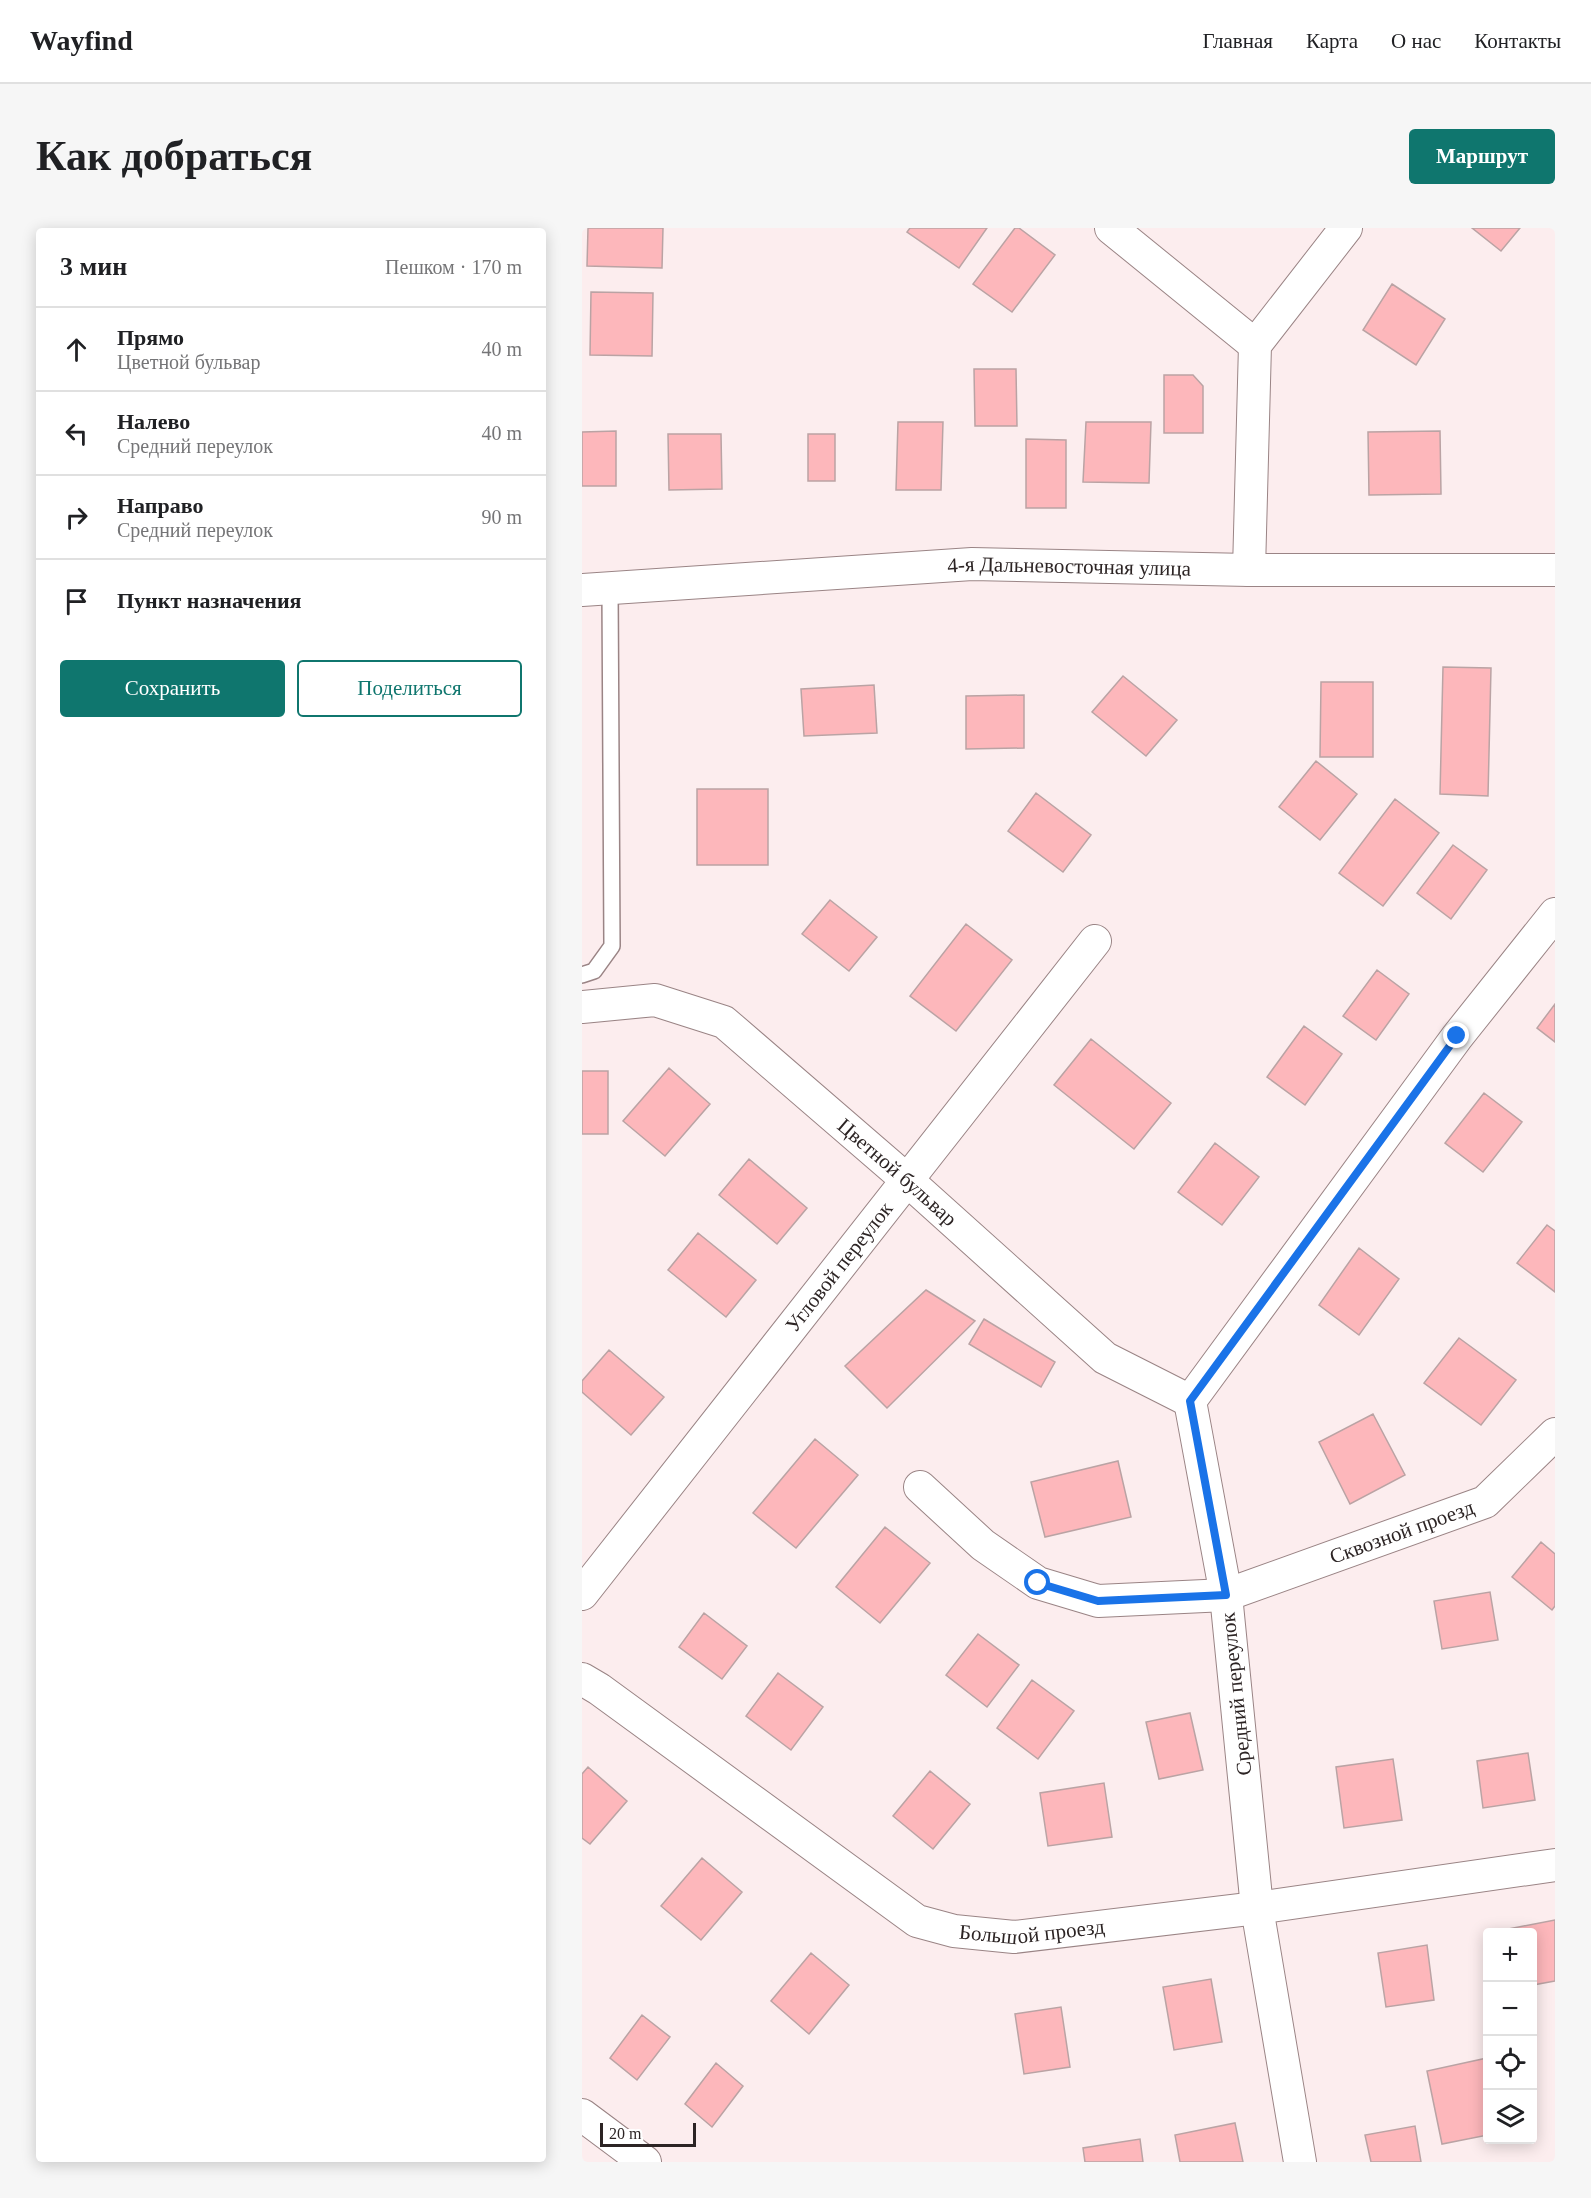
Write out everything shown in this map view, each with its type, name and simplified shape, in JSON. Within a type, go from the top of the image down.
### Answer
[{"type":"street","points":[[1111,228],[1254,345]]},
{"type":"street","points":[[1249,570],[1254,345],[1346,228]]},
{"type":"street","name":"4-я Дальневосточная улица","points":[[596,589],[972,564],[1249,570],[1555,570]]},
{"type":"street","points":[[1190,1401],[1457,1036],[1555,914]]},
{"type":"street","name":"Угловой переулок","points":[[582,1594],[1095,941]]},
{"type":"street","name":"Цветной бульвар","points":[[582,1007],[655,1000],[724,1022],[907,1180],[1105,1359],[1190,1401]]},
{"type":"street","name":"Средний переулок","points":[[1190,1401],[1226,1595],[1257,1908],[1300,2162]]},
{"type":"street","name":"Сквозной проезд","points":[[1226,1595],[1485,1502],[1555,1434]]},
{"type":"street","points":[[920,1487],[983,1545],[1038,1583],[1098,1601],[1226,1595]]},
{"type":"street","name":"Большой проезд","points":[[582,1679],[917,1921],[954,1930],[1014,1937],[1257,1908],[1555,1865]]},
{"type":"street","points":[[582,2115],[645,2162]]},
{"type":"lane","points":[[582,975],[594,971],[612,946],[596,589]]},
{"type":"building","points":[[588,228],[663,228],[662,268],[587,266]]},
{"type":"building","points":[[910,228],[987,228],[959,268],[907,232]]},
{"type":"building","points":[[1015,228],[1019,228],[1055,255],[1012,312],[973,284]]},
{"type":"building","points":[[1472,228],[1520,228],[1501,251]]},
{"type":"building","points":[[1392,284],[1445,319],[1416,365],[1363,330]]},
{"type":"building","points":[[591,292],[653,293],[652,356],[590,355]]},
{"type":"building","points":[[974,369],[1016,369],[1017,426],[975,426]]},
{"type":"building","points":[[1164,375],[1193,375],[1203,386],[1203,433],[1164,433]]},
{"type":"building","points":[[898,422],[943,422],[941,490],[896,490]]},
{"type":"building","points":[[1086,422],[1151,422],[1149,483],[1083,482]]},
{"type":"building","points":[[616,431],[616,486],[582,486],[582,432]]},
{"type":"building","points":[[1440,431],[1441,494],[1369,495],[1368,432]]},
{"type":"building","points":[[668,434],[721,434],[722,489],[669,490]]},
{"type":"building","points":[[808,434],[835,434],[835,481],[808,481]]},
{"type":"building","points":[[1026,439],[1066,440],[1066,508],[1026,508]]},
{"type":"building","points":[[1443,667],[1491,668],[1488,796],[1440,794]]},
{"type":"building","points":[[1123,676],[1177,720],[1146,756],[1092,712]]},
{"type":"building","points":[[1321,682],[1373,682],[1373,757],[1320,757]]},
{"type":"building","points":[[874,685],[877,733],[804,736],[801,689]]},
{"type":"building","points":[[1024,695],[1024,748],[966,749],[966,696]]},
{"type":"building","points":[[1316,761],[1357,794],[1320,840],[1279,807]]},
{"type":"building","points":[[697,789],[768,789],[768,865],[697,865]]},
{"type":"building","points":[[1036,793],[1091,835],[1063,872],[1008,831]]},
{"type":"building","points":[[1395,799],[1439,833],[1383,906],[1339,873]]},
{"type":"building","points":[[1453,845],[1487,870],[1451,919],[1417,893]]},
{"type":"building","points":[[830,900],[877,937],[849,971],[802,934]]},
{"type":"building","points":[[966,924],[1012,960],[956,1031],[910,996]]},
{"type":"building","points":[[1377,970],[1409,994],[1376,1040],[1343,1016]]},
{"type":"building","points":[[1555,1004],[1555,1042],[1537,1028]]},
{"type":"building","points":[[1304,1026],[1342,1054],[1305,1105],[1267,1077]]},
{"type":"building","points":[[1091,1039],[1171,1103],[1134,1149],[1054,1085]]},
{"type":"building","points":[[669,1068],[710,1104],[665,1156],[623,1121]]},
{"type":"building","points":[[582,1071],[608,1071],[608,1134],[582,1134]]},
{"type":"building","points":[[1484,1093],[1522,1122],[1483,1172],[1445,1143]]},
{"type":"building","points":[[1215,1143],[1259,1177],[1222,1225],[1178,1192]]},
{"type":"building","points":[[749,1159],[807,1208],[777,1244],[719,1195]]},
{"type":"building","points":[[1547,1225],[1555,1231],[1555,1292],[1517,1263]]},
{"type":"building","points":[[698,1233],[756,1280],[726,1317],[668,1270]]},
{"type":"building","points":[[1359,1248],[1399,1279],[1359,1335],[1319,1305]]},
{"type":"building","points":[[926,1290],[975,1321],[887,1408],[845,1366]]},
{"type":"building","points":[[984,1319],[1055,1362],[1041,1387],[969,1344]]},
{"type":"building","points":[[1459,1338],[1516,1380],[1481,1425],[1424,1383]]},
{"type":"building","points":[[609,1350],[664,1397],[631,1435],[582,1392],[582,1381]]},
{"type":"building","points":[[1373,1414],[1405,1475],[1350,1504],[1319,1442]]},
{"type":"building","points":[[815,1439],[858,1475],[796,1548],[753,1513]]},
{"type":"building","points":[[1118,1461],[1131,1517],[1045,1537],[1031,1482]]},
{"type":"building","points":[[885,1527],[930,1563],[880,1623],[836,1587]]},
{"type":"building","points":[[1541,1542],[1555,1554],[1555,1606],[1552,1610],[1512,1577]]},
{"type":"building","points":[[1490,1592],[1498,1640],[1442,1649],[1434,1601]]},
{"type":"building","points":[[704,1613],[747,1646],[722,1679],[679,1647]]},
{"type":"building","points":[[978,1634],[1019,1665],[987,1707],[946,1675]]},
{"type":"building","points":[[778,1673],[823,1707],[791,1750],[746,1716]]},
{"type":"building","points":[[1032,1680],[1074,1711],[1038,1759],[997,1728]]},
{"type":"building","points":[[1190,1713],[1203,1770],[1159,1779],[1146,1722]]},
{"type":"building","points":[[1528,1753],[1535,1800],[1483,1808],[1477,1761]]},
{"type":"building","points":[[1393,1759],[1402,1820],[1344,1828],[1336,1767]]},
{"type":"building","points":[[588,1767],[627,1801],[590,1844],[582,1838],[582,1774]]},
{"type":"building","points":[[930,1771],[970,1804],[933,1849],[893,1816]]},
{"type":"building","points":[[1104,1783],[1112,1837],[1048,1846],[1040,1793]]},
{"type":"building","points":[[702,1858],[742,1892],[701,1940],[661,1906]]},
{"type":"building","points":[[1555,1920],[1555,1981],[1537,1984],[1537,1928],[1513,1928]]},
{"type":"building","points":[[1427,1945],[1434,2000],[1386,2007],[1378,1953]]},
{"type":"building","points":[[811,1953],[849,1985],[809,2034],[771,2001]]},
{"type":"building","points":[[1211,1979],[1222,2042],[1174,2050],[1163,1987]]},
{"type":"building","points":[[1061,2007],[1070,2067],[1024,2074],[1015,2014]]},
{"type":"building","points":[[642,2015],[670,2037],[637,2080],[610,2058]]},
{"type":"building","points":[[1483,2059],[1483,2136],[1442,2144],[1427,2071]]},
{"type":"building","points":[[716,2063],[743,2086],[712,2127],[685,2104]]},
{"type":"building","points":[[1235,2123],[1243,2162],[1180,2162],[1175,2135]]},
{"type":"building","points":[[1415,2126],[1421,2162],[1371,2162],[1365,2135]]},
{"type":"building","points":[[1140,2139],[1143,2162],[1085,2162],[1083,2148]]},
{"type":"route","points":[[1038,1583],[1098,1601],[1226,1595],[1190,1401],[1457,1036]]}]
